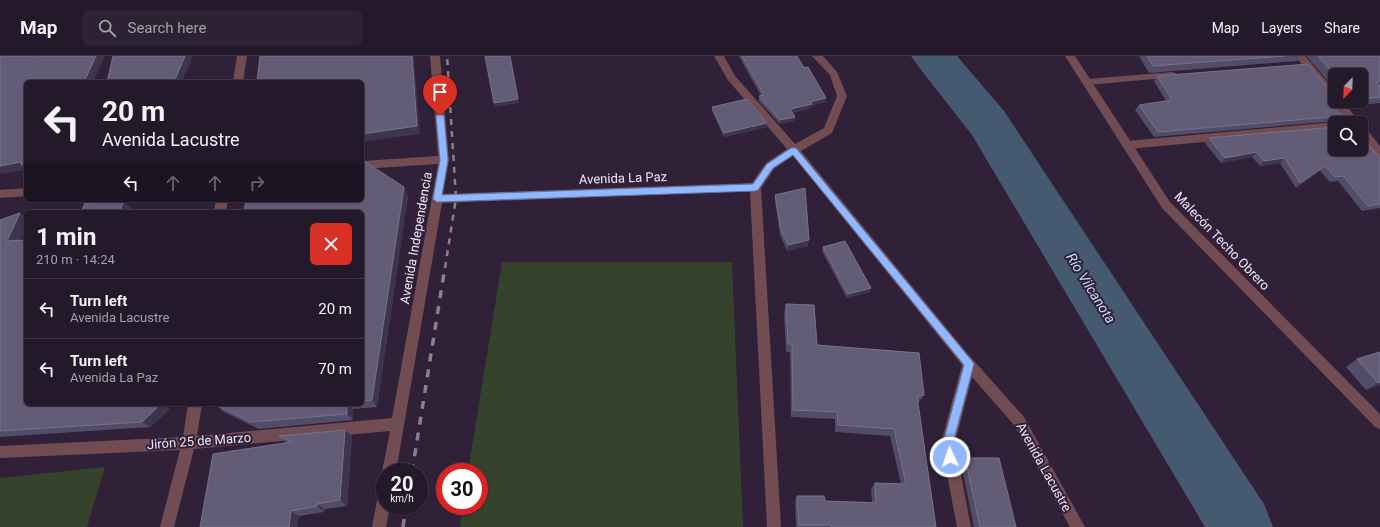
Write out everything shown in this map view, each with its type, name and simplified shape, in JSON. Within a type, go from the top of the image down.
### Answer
[{"type":"street","points":[[238,80],[242,56]]},
{"type":"street","name":"Avenida Independencia","points":[[391,463],[444,160],[435,56]]},
{"type":"street","name":"Avenida Lacustre","points":[[719,56],[731,78],[794,150],[969,364],[1019,420],[1078,527]]},
{"type":"street","points":[[774,527],[755,187],[770,166],[828,130],[842,96],[834,74],[817,56]]},
{"type":"street","name":"Malecón Techo Obrero","points":[[1070,56],[1166,205],[1380,423]]},
{"type":"street","points":[[1300,56],[1328,90]]},
{"type":"street","points":[[1292,66],[1307,65]]},
{"type":"street","points":[[1086,82],[1181,74]]},
{"type":"street","points":[[1343,108],[1349,116]]},
{"type":"street","points":[[1127,146],[1328,127]]},
{"type":"street","points":[[1368,138],[1380,153]]},
{"type":"street","points":[[364,165],[444,160]]},
{"type":"street","name":"Avenida La Paz","points":[[437,199],[755,187]]},
{"type":"street","points":[[0,195],[24,192]]},
{"type":"street","points":[[964,527],[948,443],[969,364]]},
{"type":"street","points":[[167,527],[189,443],[194,406]]},
{"type":"street","name":"Jirón 25 de Marzo","points":[[0,452],[189,443],[398,424]]},
{"type":"street","points":[[379,527],[381,515]]},
{"type":"green space","points":[[502,262],[732,262],[743,527],[460,527],[462,515],[488,515],[488,463],[469,463]]},
{"type":"green space","points":[[105,467],[87,527],[0,527],[0,478]]},
{"type":"building","points":[[0,56],[96,56],[85,80],[24,80],[24,164],[21,165],[22,162],[0,166]]},
{"type":"building","points":[[113,56],[185,56],[175,80],[107,80]]},
{"type":"building","points":[[260,56],[412,56],[417,126],[364,134],[364,80],[257,80]]},
{"type":"building","points":[[485,56],[510,56],[518,99],[494,103]]},
{"type":"building","points":[[742,56],[797,56],[804,68],[808,67],[826,98],[810,102],[812,104],[790,109],[795,117],[780,120],[759,96],[764,95]]},
{"type":"building","points":[[1147,56],[1285,56],[1153,66]]},
{"type":"building","points":[[1318,56],[1380,56],[1380,81],[1376,82],[1380,86],[1380,97],[1368,98],[1368,68],[1329,68]]},
{"type":"building","points":[[1308,64],[1328,88],[1328,108],[1336,108],[1343,116],[1328,116],[1158,132],[1139,105],[1172,100],[1157,76]]},
{"type":"building","points":[[747,99],[767,123],[724,133],[712,107]]},
{"type":"building","points":[[1328,128],[1328,156],[1368,156],[1368,144],[1380,158],[1380,204],[1368,206],[1343,176],[1335,177],[1325,166],[1300,183],[1285,158],[1264,161],[1257,152],[1225,158],[1209,138]]},
{"type":"building","points":[[364,161],[404,187],[372,400],[364,401],[364,210],[244,210],[246,202],[364,202]]},
{"type":"building","points":[[805,188],[809,240],[788,245],[781,229],[775,195]]},
{"type":"building","points":[[124,202],[120,210],[82,210],[85,203]]},
{"type":"building","points":[[20,213],[7,241],[24,240],[24,406],[159,406],[142,422],[0,431],[0,220]]},
{"type":"building","points":[[845,241],[871,288],[848,294],[823,247]]},
{"type":"building","points":[[786,304],[814,305],[817,345],[919,353],[924,395],[917,396],[936,527],[832,527],[831,525],[799,525],[797,496],[824,496],[825,501],[876,503],[875,483],[906,484],[894,429],[838,425],[837,412],[793,410],[792,344],[788,344]]},
{"type":"building","points":[[1380,352],[1380,382],[1378,383],[1357,359]]},
{"type":"building","points":[[218,406],[347,406],[347,414],[251,422]]},
{"type":"building","points":[[345,430],[340,500],[291,511],[289,527],[200,527],[213,454],[291,442],[279,436]]},
{"type":"building","points":[[965,458],[999,458],[1016,527],[980,527]]},
{"type":"waterway","name":"Río Vilcanota","points":[[933,56],[988,123],[1241,527]]},
{"type":"railway","points":[[445,268],[456,198],[447,56]]},
{"type":"railway","points":[[413,463],[445,267]]},
{"type":"railway","points":[[403,527],[405,515]]},
{"type":"route","points":[[440,116],[444,160],[437,199],[755,187],[770,166],[794,150],[969,364],[948,443],[950,457]]}]
